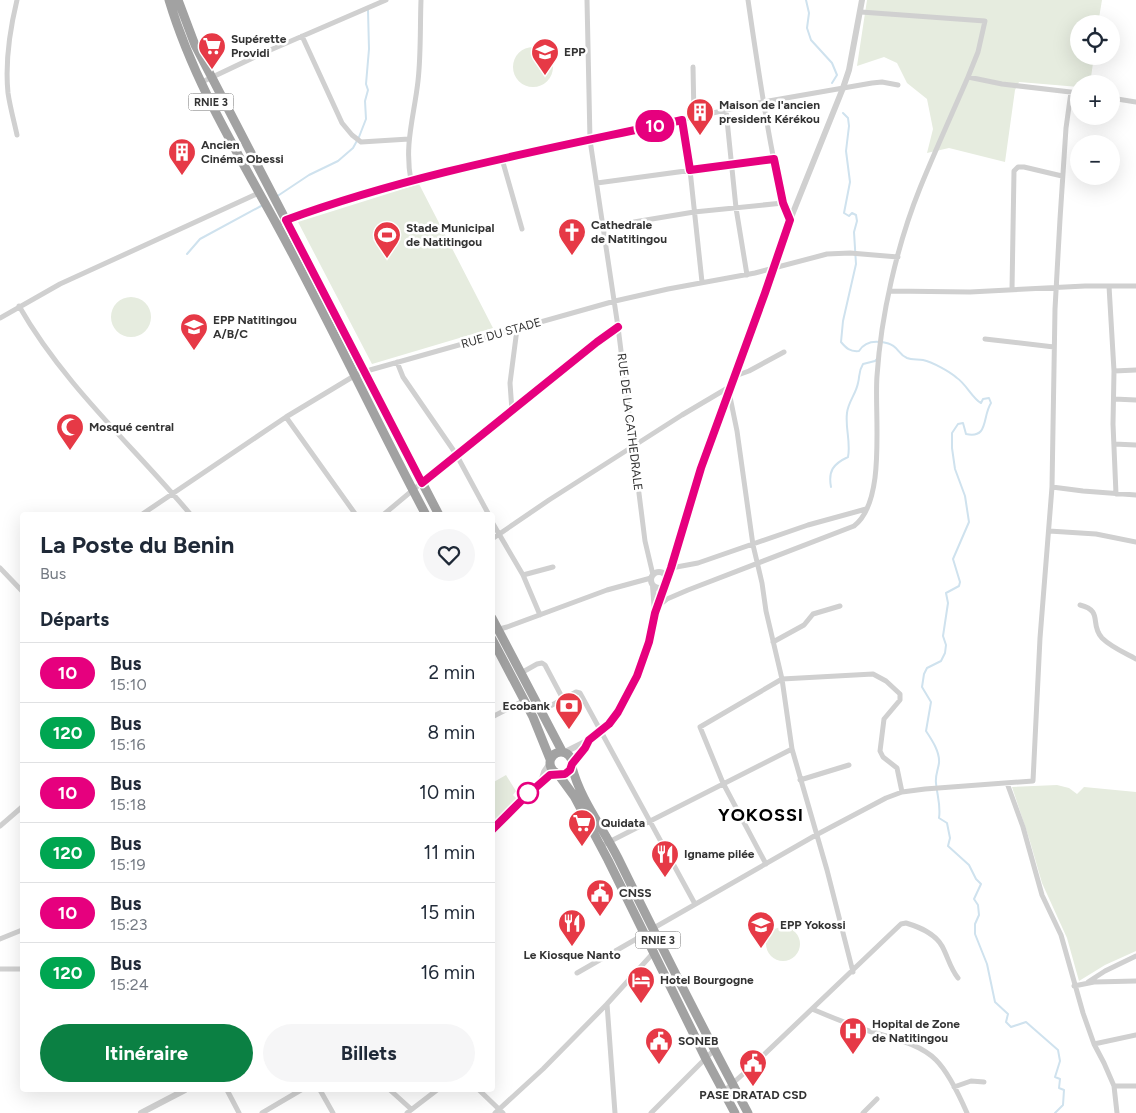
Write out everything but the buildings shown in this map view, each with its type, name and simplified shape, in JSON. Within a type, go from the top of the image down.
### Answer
[{"type":"highway","name":"RNIE 3","points":[[168,0],[184,46],[234,148],[277,225],[424,512]]},
{"type":"highway","name":"RNIE 3","points":[[178,0],[195,46],[437,512]]},
{"type":"highway","points":[[234,148],[245,143]]},
{"type":"highway","name":"RNIE 3","points":[[495,630],[521,673],[563,752],[571,758],[576,782],[648,932],[653,953],[705,1058],[735,1113]]},
{"type":"highway","name":"RNIE 3","points":[[495,645],[525,700],[552,770],[558,774],[574,796],[605,844]]},
{"type":"highway","points":[[550,761],[556,752],[563,752]]},
{"type":"highway","points":[[558,774],[568,772],[572,765]]},
{"type":"highway","name":"RNIE 3","points":[[648,932],[661,946],[748,1113]]},
{"type":"street","points":[[17,0],[10,33],[7,80],[17,135]]},
{"type":"street","points":[[202,82],[386,0]]},
{"type":"street","points":[[411,181],[408,161],[408,139],[418,82],[421,0]]},
{"type":"street","name":"RUE DE LA CATHEDRALE","points":[[587,0],[590,140],[615,302],[645,541],[652,576]]},
{"type":"street","points":[[748,0],[763,102],[783,203],[790,220]]},
{"type":"street","points":[[563,752],[589,740],[600,731],[614,718],[630,691],[649,642],[656,610],[671,568],[701,468],[790,220],[843,88],[849,70],[862,0]]},
{"type":"street","points":[[656,610],[673,596],[854,526],[862,518],[866,509],[876,468],[878,360],[898,256],[920,189],[978,52],[985,21],[861,12]]},
{"type":"street","points":[[302,36],[342,123],[352,135],[362,142],[408,139]]},
{"type":"street","points":[[693,66],[694,117]]},
{"type":"street","points":[[968,77],[1002,84],[1070,92]]},
{"type":"street","points":[[277,225],[305,213],[411,181],[502,159],[763,102],[882,82],[898,85]]},
{"type":"street","points":[[577,973],[816,835],[879,801],[902,792],[1033,781],[1040,638],[1052,487],[1054,347],[1062,176],[1070,99]]},
{"type":"street","points":[[1120,99],[1136,102]]},
{"type":"street","points":[[726,110],[736,208],[747,275]]},
{"type":"street","points":[[682,120],[690,170],[702,282]]},
{"type":"street","points":[[502,159],[522,228]]},
{"type":"street","points":[[597,183],[774,159]]},
{"type":"street","points":[[1012,290],[1014,171],[1018,167],[1024,167],[1062,176]]},
{"type":"street","points":[[0,318],[60,284],[263,200]]},
{"type":"street","points":[[604,227],[694,212],[783,203]]},
{"type":"street","name":"RUE DU STADE","points":[[146,512],[286,417],[354,376],[364,372],[615,302],[702,282],[747,275],[827,254],[857,253],[898,256]]},
{"type":"street","points":[[1109,286],[1114,371],[1116,494]]},
{"type":"street","points":[[890,292],[1136,286]]},
{"type":"street","points":[[19,306],[52,355],[188,512]]},
{"type":"street","points":[[387,512],[456,454],[618,327]]},
{"type":"street","points":[[512,411],[510,383],[517,329]]},
{"type":"street","points":[[985,339],[1054,347]]},
{"type":"street","points":[[735,376],[749,371],[784,352]]},
{"type":"street","points":[[397,362],[403,377],[456,454],[487,512]]},
{"type":"street","points":[[1114,371],[1136,370]]},
{"type":"street","points":[[495,537],[548,500],[730,389]]},
{"type":"street","points":[[730,389],[738,430],[753,544],[782,679],[792,748],[830,878],[853,972]]},
{"type":"street","points":[[1114,399],[1136,400]]},
{"type":"street","points":[[286,417],[354,512]]},
{"type":"street","points":[[1114,444],[1136,445]]},
{"type":"street","points":[[1052,487],[1136,495]]},
{"type":"street","points":[[671,568],[698,563],[808,525],[866,509]]},
{"type":"street","points":[[495,528],[523,575],[540,615]]},
{"type":"street","points":[[1049,531],[1096,534],[1136,542]]},
{"type":"street","points":[[523,575],[553,566]]},
{"type":"street","points":[[0,568],[20,589]]},
{"type":"street","points":[[495,630],[659,572],[663,572],[667,578]]},
{"type":"street","points":[[652,576],[656,610]]},
{"type":"street","points":[[653,586],[658,588],[665,586]]},
{"type":"street","points":[[1080,605],[1093,610],[1097,631],[1106,641],[1136,659]]},
{"type":"street","points":[[773,642],[804,626],[813,614],[840,606]]},
{"type":"street","points":[[521,673],[542,663],[545,665],[563,699]]},
{"type":"street","points":[[766,864],[723,783],[700,727],[782,679],[873,674],[894,687],[901,696],[900,700],[884,719],[880,751],[883,757],[897,768],[902,792]]},
{"type":"street","points":[[541,711],[578,692],[695,904]]},
{"type":"street","points":[[495,715],[525,700]]},
{"type":"street","points":[[572,765],[589,740]]},
{"type":"street","points":[[605,844],[792,748]]},
{"type":"street","points":[[542,782],[544,772],[550,761]]},
{"type":"street","points":[[800,780],[848,765]]},
{"type":"street","points":[[495,827],[550,775],[558,774]]},
{"type":"street","points":[[1007,783],[1023,827],[1042,894],[1061,935],[1074,986],[1094,1044],[1114,1086],[1117,1113]]},
{"type":"street","points":[[0,826],[20,809]]},
{"type":"street","points":[[724,1090],[853,972],[894,930],[906,922],[927,931],[941,944],[950,967],[958,978]]},
{"type":"street","points":[[0,939],[20,931]]},
{"type":"street","points":[[481,1092],[499,1112],[607,1004],[661,946]]},
{"type":"street","points":[[1074,986],[1087,982],[1136,956]]},
{"type":"street","points":[[0,969],[20,969]]},
{"type":"street","points":[[1087,982],[1136,981]]},
{"type":"street","points":[[607,1004],[615,1113]]},
{"type":"street","points":[[812,1009],[919,1049],[937,1061],[968,1113]]},
{"type":"street","points":[[1094,1044],[1136,1035]]},
{"type":"street","points":[[651,1113],[714,1050]]},
{"type":"street","points":[[954,1087],[971,1081],[984,1082]]},
{"type":"street","points":[[1114,1086],[1136,1086]]},
{"type":"street","points":[[141,1113],[181,1092]]},
{"type":"street","points":[[229,1092],[239,1113]]},
{"type":"street","points":[[262,1113],[298,1092]]},
{"type":"street","points":[[321,1092],[333,1113]]},
{"type":"street","points":[[392,1092],[409,1111],[434,1092]]},
{"type":"street","points":[[863,1113],[877,1099]]},
{"type":"shaded area","points":[[867,0],[1102,0],[1100,15],[1070,15],[1070,65],[1093,65],[1091,75],[1070,75],[1070,86],[1019,82],[1015,90],[1005,162],[949,148],[927,153],[933,129],[927,99],[907,83],[897,63],[884,57],[857,66]]},
{"type":"shaded area","points":[[533,47],[547,53],[553,67],[547,81],[533,87],[519,81],[513,67],[519,53]]},
{"type":"shaded area","name":"Stade Municipal de Natitingou","points":[[419,184],[493,328],[372,364],[298,222]]},
{"type":"shaded area","points":[[131,297],[145,303],[151,317],[145,331],[131,337],[117,331],[111,317],[117,303]]},
{"type":"shaded area","points":[[506,775],[516,791],[513,795],[519,801],[495,826],[495,781]]},
{"type":"shaded area","points":[[1057,785],[1069,788],[1077,794],[1084,787],[1136,792],[1136,951],[1105,965],[1079,981],[1067,938],[1042,883],[1012,787]]},
{"type":"shaded area","points":[[783,927],[795,932],[800,944],[795,956],[783,961],[771,956],[766,944],[771,932]]},
{"type":"waterway","points":[[806,0],[809,13],[807,28],[811,40],[832,63],[837,75],[832,83]]},
{"type":"waterway","points":[[276,197],[309,175],[338,161],[353,148],[359,137],[366,119],[365,101],[368,90],[366,84],[369,49],[368,10]]},
{"type":"waterway","points":[[843,113],[848,118],[849,126],[846,151],[850,182],[844,213],[849,216],[852,213],[856,215],[857,221],[854,232],[856,264],[843,321],[841,342],[853,351],[859,351],[868,343],[880,342]]},
{"type":"waterway","points":[[187,254],[200,239],[261,206]]},
{"type":"waterway","points":[[882,342],[892,345],[907,358],[927,361],[954,375],[978,401],[981,403],[983,399],[989,398],[991,403],[982,430],[973,435],[966,434],[963,423],[958,424],[952,433],[955,469],[965,496],[969,522],[953,559],[960,582],[959,586],[946,593],[948,603],[943,636],[946,645],[945,653],[941,661],[927,668],[922,687],[931,702],[926,731],[935,746],[939,759],[936,775],[939,818],[947,823],[950,838],[948,846],[969,865],[976,879],[981,884],[974,899],[978,905],[979,915],[975,924],[975,934],[987,964],[995,1002],[1008,1014],[1006,1022],[1011,1027],[1026,1022],[1058,1050],[1060,1061],[1055,1077],[1060,1079],[1059,1088],[1064,1090],[1063,1105],[1055,1113]]},
{"type":"waterway","points":[[831,487],[831,472],[835,465],[848,457],[847,413],[857,387],[860,369],[863,364],[875,361],[878,358]]},
{"type":"bus line","name":"10","points":[[495,827],[550,775],[557,773],[565,774],[570,770],[572,764],[589,740],[609,724],[618,712],[625,702],[637,676],[701,468],[790,220],[783,203],[774,159],[690,170],[682,120],[524,153],[434,175],[322,207],[286,220],[422,483],[456,454],[618,327]]},
{"type":"place","name":"Supérette Providi","points":[[212,70]]},
{"type":"place","name":"EPP","points":[[545,76]]},
{"type":"place","name":"Maison de l'ancien president Kérékou","points":[[700,136]]},
{"type":"place","name":"Ancien Cinéma Obessi","points":[[182,176]]},
{"type":"place","name":"Cathedrale de Natitingou","points":[[572,256]]},
{"type":"place","name":"Stade Municipal de Natitingou","points":[[387,259]]},
{"type":"place","name":"EPP Natitingou A/B/C","points":[[194,351]]},
{"type":"place","name":"Mosqué central","points":[[70,451]]},
{"type":"place","name":"Ecobank","points":[[569,730]]},
{"type":"place","name":"Quidata","points":[[582,847]]},
{"type":"place","name":"Igname pilée","points":[[665,878]]},
{"type":"place","name":"CNSS","points":[[600,917]]},
{"type":"place","name":"Le Kiosque Nanto","points":[[572,947]]},
{"type":"place","name":"EPP Yokossi","points":[[761,949]]},
{"type":"place","name":"Hotel Bourgogne","points":[[641,1004]]},
{"type":"place","name":"Hopital de Zone de Natitingou","points":[[853,1055]]},
{"type":"place","name":"SONEB","points":[[659,1065]]},
{"type":"place","name":"PASE DRATAD CSD","points":[[753,1087]]},
{"type":"district","name":"YOKOSSI","points":[[761,815]]}]
